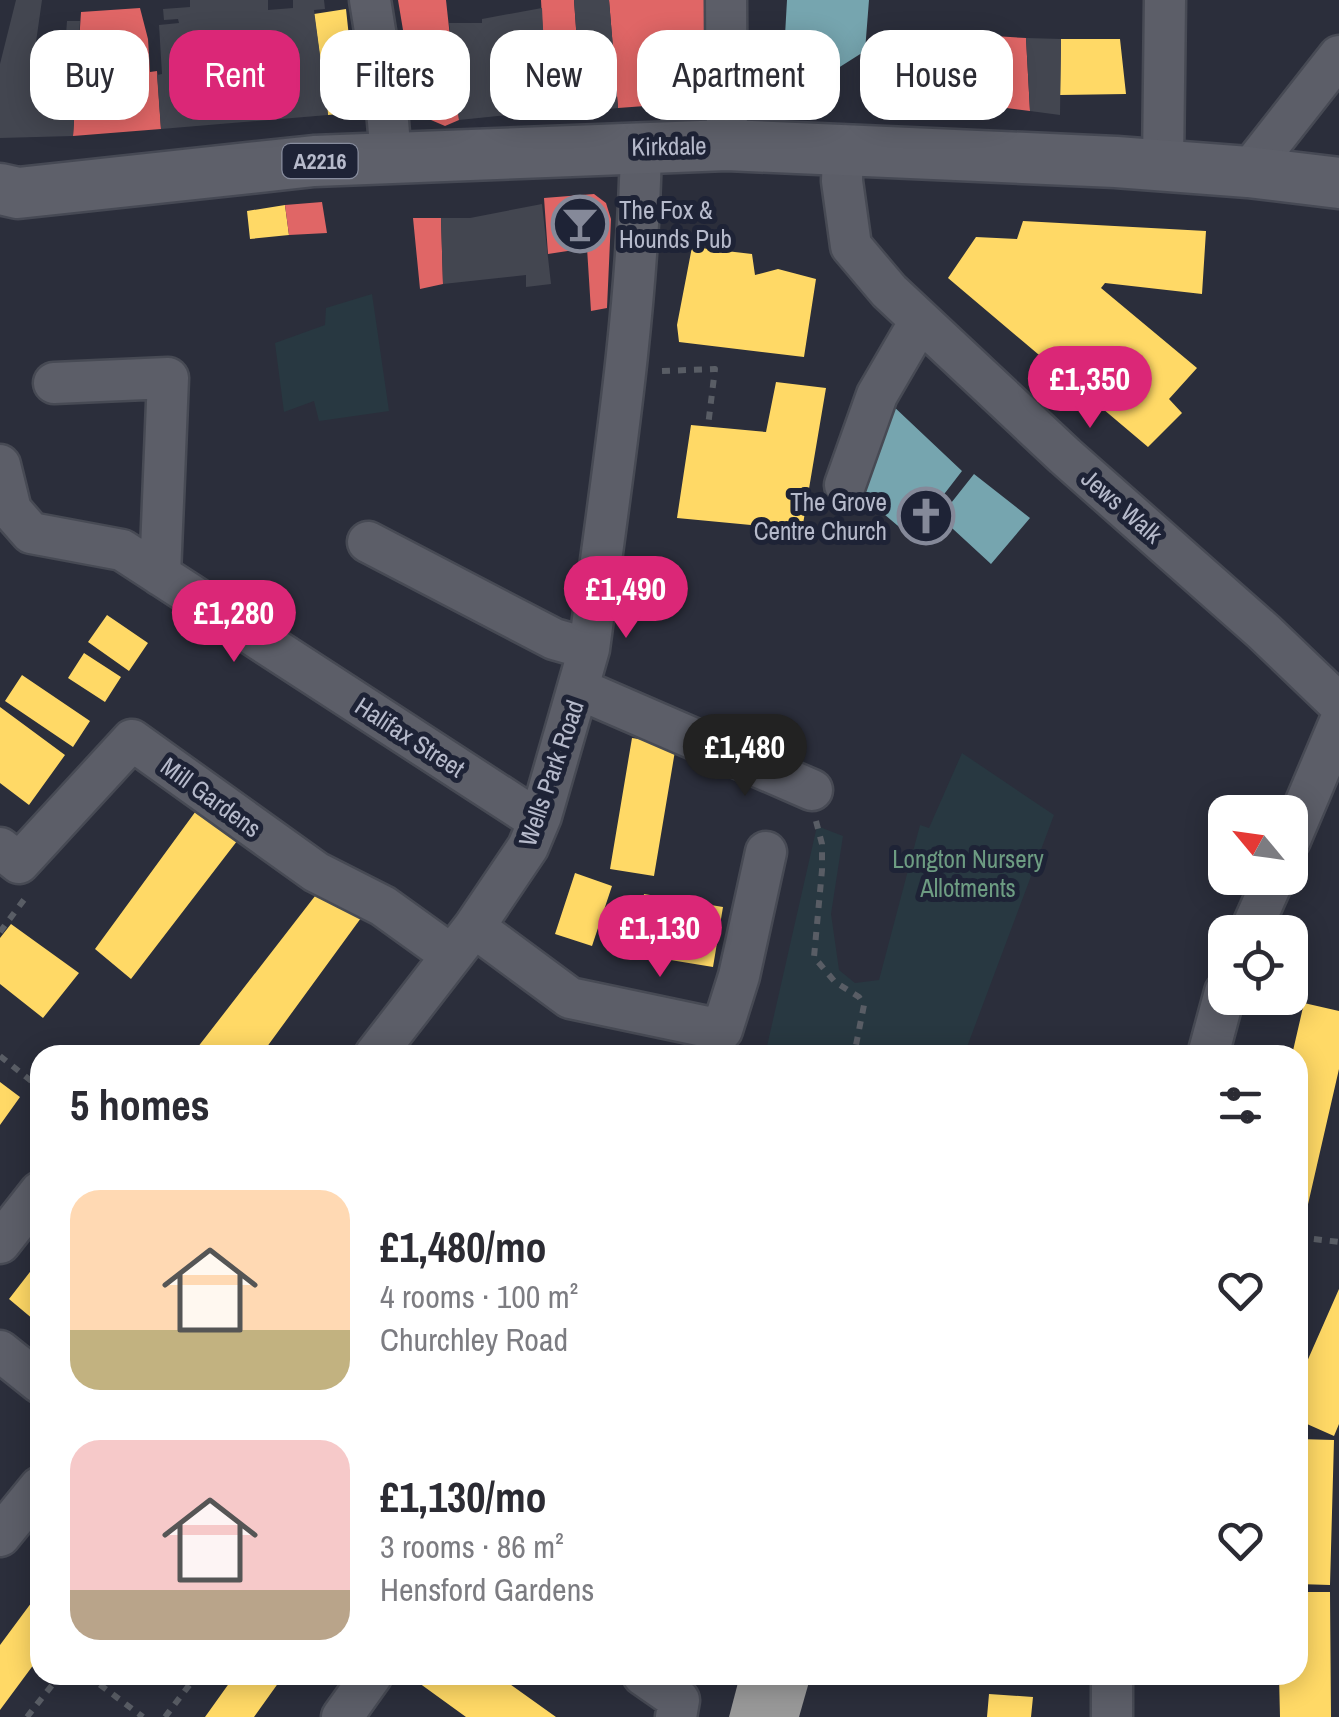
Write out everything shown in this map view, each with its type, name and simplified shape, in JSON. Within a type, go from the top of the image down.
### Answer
[{"type":"main road","name":"Kirkdale","points":[[0,189],[18,193],[391,156],[728,145],[1163,165],[1339,183]]},
{"type":"street","points":[[370,0],[391,156]]},
{"type":"street","points":[[726,0],[728,145]]},
{"type":"street","points":[[1163,165],[1165,0]]},
{"type":"street","points":[[1248,172],[1339,56]]},
{"type":"street","name":"Wells Park Road","points":[[382,1045],[515,871],[542,816],[579,689],[589,649],[626,372],[641,146]]},
{"type":"street","name":"Jews Walk","points":[[843,149],[842,181],[851,246],[889,291],[1339,704]]},
{"type":"street","points":[[845,484],[877,395],[920,321]]},
{"type":"street","points":[[54,382],[168,378],[160,576]]},
{"type":"street","name":"Halifax Street","points":[[0,465],[12,510],[31,533],[122,550],[525,812],[542,816]]},
{"type":"street","points":[[368,542],[554,639],[589,649]]},
{"type":"street","points":[[579,689],[812,790]]},
{"type":"street","points":[[1308,797],[1339,724]]},
{"type":"street","name":"Mill Gardens","points":[[0,848],[19,863],[132,740],[316,872],[463,941]]},
{"type":"street","points":[[463,941],[570,998],[722,1030],[739,976],[766,852]]},
{"type":"street","points":[[1211,1045],[1219,1015]]},
{"type":"street","points":[[0,1243],[30,1205]]},
{"type":"street","points":[[0,1351],[30,1375]]},
{"type":"street","points":[[0,1536],[30,1499]]},
{"type":"street","points":[[342,1717],[365,1685]]},
{"type":"street","points":[[657,1685],[679,1700],[676,1717]]},
{"type":"street","points":[[1112,1685],[1112,1717]]},
{"type":"path","points":[[626,372],[716,369],[708,426]]},
{"type":"path","points":[[812,790],[822,844],[814,957],[835,982],[859,997],[864,1005],[856,1045]]},
{"type":"path","points":[[0,1056],[30,1080]]},
{"type":"path","points":[[1308,1238],[1339,1242]]},
{"type":"path","points":[[28,1717],[52,1685]]},
{"type":"path","points":[[100,1685],[143,1717]]},
{"type":"path","points":[[165,1717],[189,1685]]},
{"type":"green space","points":[[372,294],[389,411],[319,421],[314,401],[284,412],[275,343],[325,325],[326,308]]},
{"type":"green space","name":"Longton Nursery Allotments","points":[[962,753],[1054,815],[968,1045],[767,1045],[817,826],[843,836],[831,914],[839,970],[855,983],[879,980],[920,825],[929,828]]},
{"type":"building: Homes","points":[[346,9],[348,30],[320,30],[320,57],[314,14]]},
{"type":"building: Homes","points":[[1061,39],[1120,39],[1126,94],[1060,95]]},
{"type":"building: Homes","points":[[285,205],[289,235],[250,239],[247,211]]},
{"type":"building: Homes","points":[[1023,221],[1206,231],[1202,294],[1105,283],[1101,288],[1197,368],[1169,399],[1182,413],[1148,447],[948,278],[976,237],[1017,239]]},
{"type":"building: Homes","points":[[692,247],[752,254],[755,275],[778,269],[816,279],[804,357],[679,342],[677,325]]},
{"type":"building: Homes","points":[[776,382],[826,388],[802,530],[677,518],[691,425],[766,432]]},
{"type":"building: Homes","points":[[107,615],[148,643],[129,671],[88,642]]},
{"type":"building: Homes","points":[[84,653],[121,677],[105,702],[68,678]]},
{"type":"building: Homes","points":[[22,675],[90,721],[73,747],[5,701]]},
{"type":"building: Homes","points":[[0,707],[65,755],[29,805],[0,783]]},
{"type":"building: Homes","points":[[632,738],[676,745],[654,876],[610,869]]},
{"type":"building: Homes","points":[[201,804],[244,832],[131,979],[95,949]]},
{"type":"building: Homes","points":[[575,873],[612,886],[592,946],[555,934]]},
{"type":"building: Homes","points":[[322,887],[361,918],[268,1045],[199,1045]]},
{"type":"building: Homes","points":[[644,894],[723,907],[713,967],[634,954]]},
{"type":"building: Homes","points":[[11,924],[79,973],[43,1018],[0,984],[0,938]]},
{"type":"building: Homes","points":[[1308,1004],[1339,1011],[1339,1069],[1308,1204],[1308,1045],[1294,1045],[1301,1015],[1308,1015]]},
{"type":"building: Homes","points":[[0,1082],[20,1097],[0,1125]]},
{"type":"building: Homes","points":[[30,1272],[30,1317],[9,1299]]},
{"type":"building: Homes","points":[[1339,1289],[1339,1424],[1334,1436],[1308,1424],[1308,1359]]},
{"type":"building: Homes","points":[[1308,1439],[1334,1440],[1330,1585],[1308,1584]]},
{"type":"building: Homes","points":[[1308,1592],[1330,1592],[1331,1717],[1280,1717],[1279,1685],[1308,1685]]},
{"type":"building: Homes","points":[[30,1604],[30,1670],[0,1710],[0,1645]]},
{"type":"building: Homes","points":[[228,1685],[277,1685],[254,1717],[205,1717]]},
{"type":"building: Homes","points":[[422,1685],[511,1685],[556,1717],[466,1717]]},
{"type":"building: Homes","points":[[989,1694],[1033,1697],[1031,1717],[987,1717]]},
{"type":"building: Shops","points":[[398,0],[446,0],[449,30],[403,30]]},
{"type":"building: Shops","points":[[541,0],[574,0],[576,30],[543,30]]},
{"type":"building: Shops","points":[[609,0],[705,0],[707,30],[637,30],[637,107],[618,108],[617,30],[612,30]]},
{"type":"building: Shops","points":[[140,8],[146,30],[80,30],[81,12]]},
{"type":"building: Shops","points":[[1013,37],[1026,38],[1030,111],[1013,109]]},
{"type":"building: Shops","points":[[149,56],[150,72],[157,71],[161,129],[73,136],[74,120],[149,120]]},
{"type":"building: Shops","points":[[431,120],[459,120],[445,126]]},
{"type":"building: Shops","points":[[594,194],[606,203],[611,219],[607,308],[591,311],[587,248],[548,254],[544,198]]},
{"type":"building: Shops","points":[[322,202],[327,233],[289,235],[285,205]]},
{"type":"building: Shops","points":[[413,218],[441,218],[443,284],[420,289]]},
{"type":"building: Public","points":[[787,0],[869,0],[867,30],[860,30],[860,54],[840,67],[840,30],[785,30]]},
{"type":"building: Public","points":[[891,404],[962,471],[911,537],[851,486]]},
{"type":"building: Public","points":[[974,474],[1030,518],[991,564],[940,517]]},
{"type":"building: Industry","points":[[737,1685],[808,1685],[799,1717],[729,1717]]},
{"type":"building: Other","points":[[16,0],[42,0],[38,30],[30,30],[30,120],[74,120],[73,136],[0,138],[0,64]]},
{"type":"building: Other","points":[[190,0],[268,0],[268,10],[293,8],[293,0],[324,0],[325,9],[314,10],[320,55],[320,116],[300,117],[300,30],[169,30],[169,120],[268,120],[161,129],[159,25],[179,23],[178,19],[164,20],[163,9],[190,7]]},
{"type":"building: Other","points":[[574,0],[609,0],[612,30],[576,30]]},
{"type":"building: Other","points":[[542,8],[543,30],[490,30],[490,117],[470,119],[470,30],[450,30],[449,23],[482,23],[482,19]]},
{"type":"building: Other","points":[[67,21],[80,21],[79,30],[66,30]]},
{"type":"building: Other","points":[[1026,38],[1061,39],[1060,115],[1030,111]]},
{"type":"building: Other","points":[[542,204],[551,284],[526,287],[526,275],[443,284],[441,218],[470,218]]},
{"type":"place","name":"The Fox & Hounds Pub","points":[[580,224]]},
{"type":"place","name":"The Grove Centre Church","points":[[926,516]]}]
